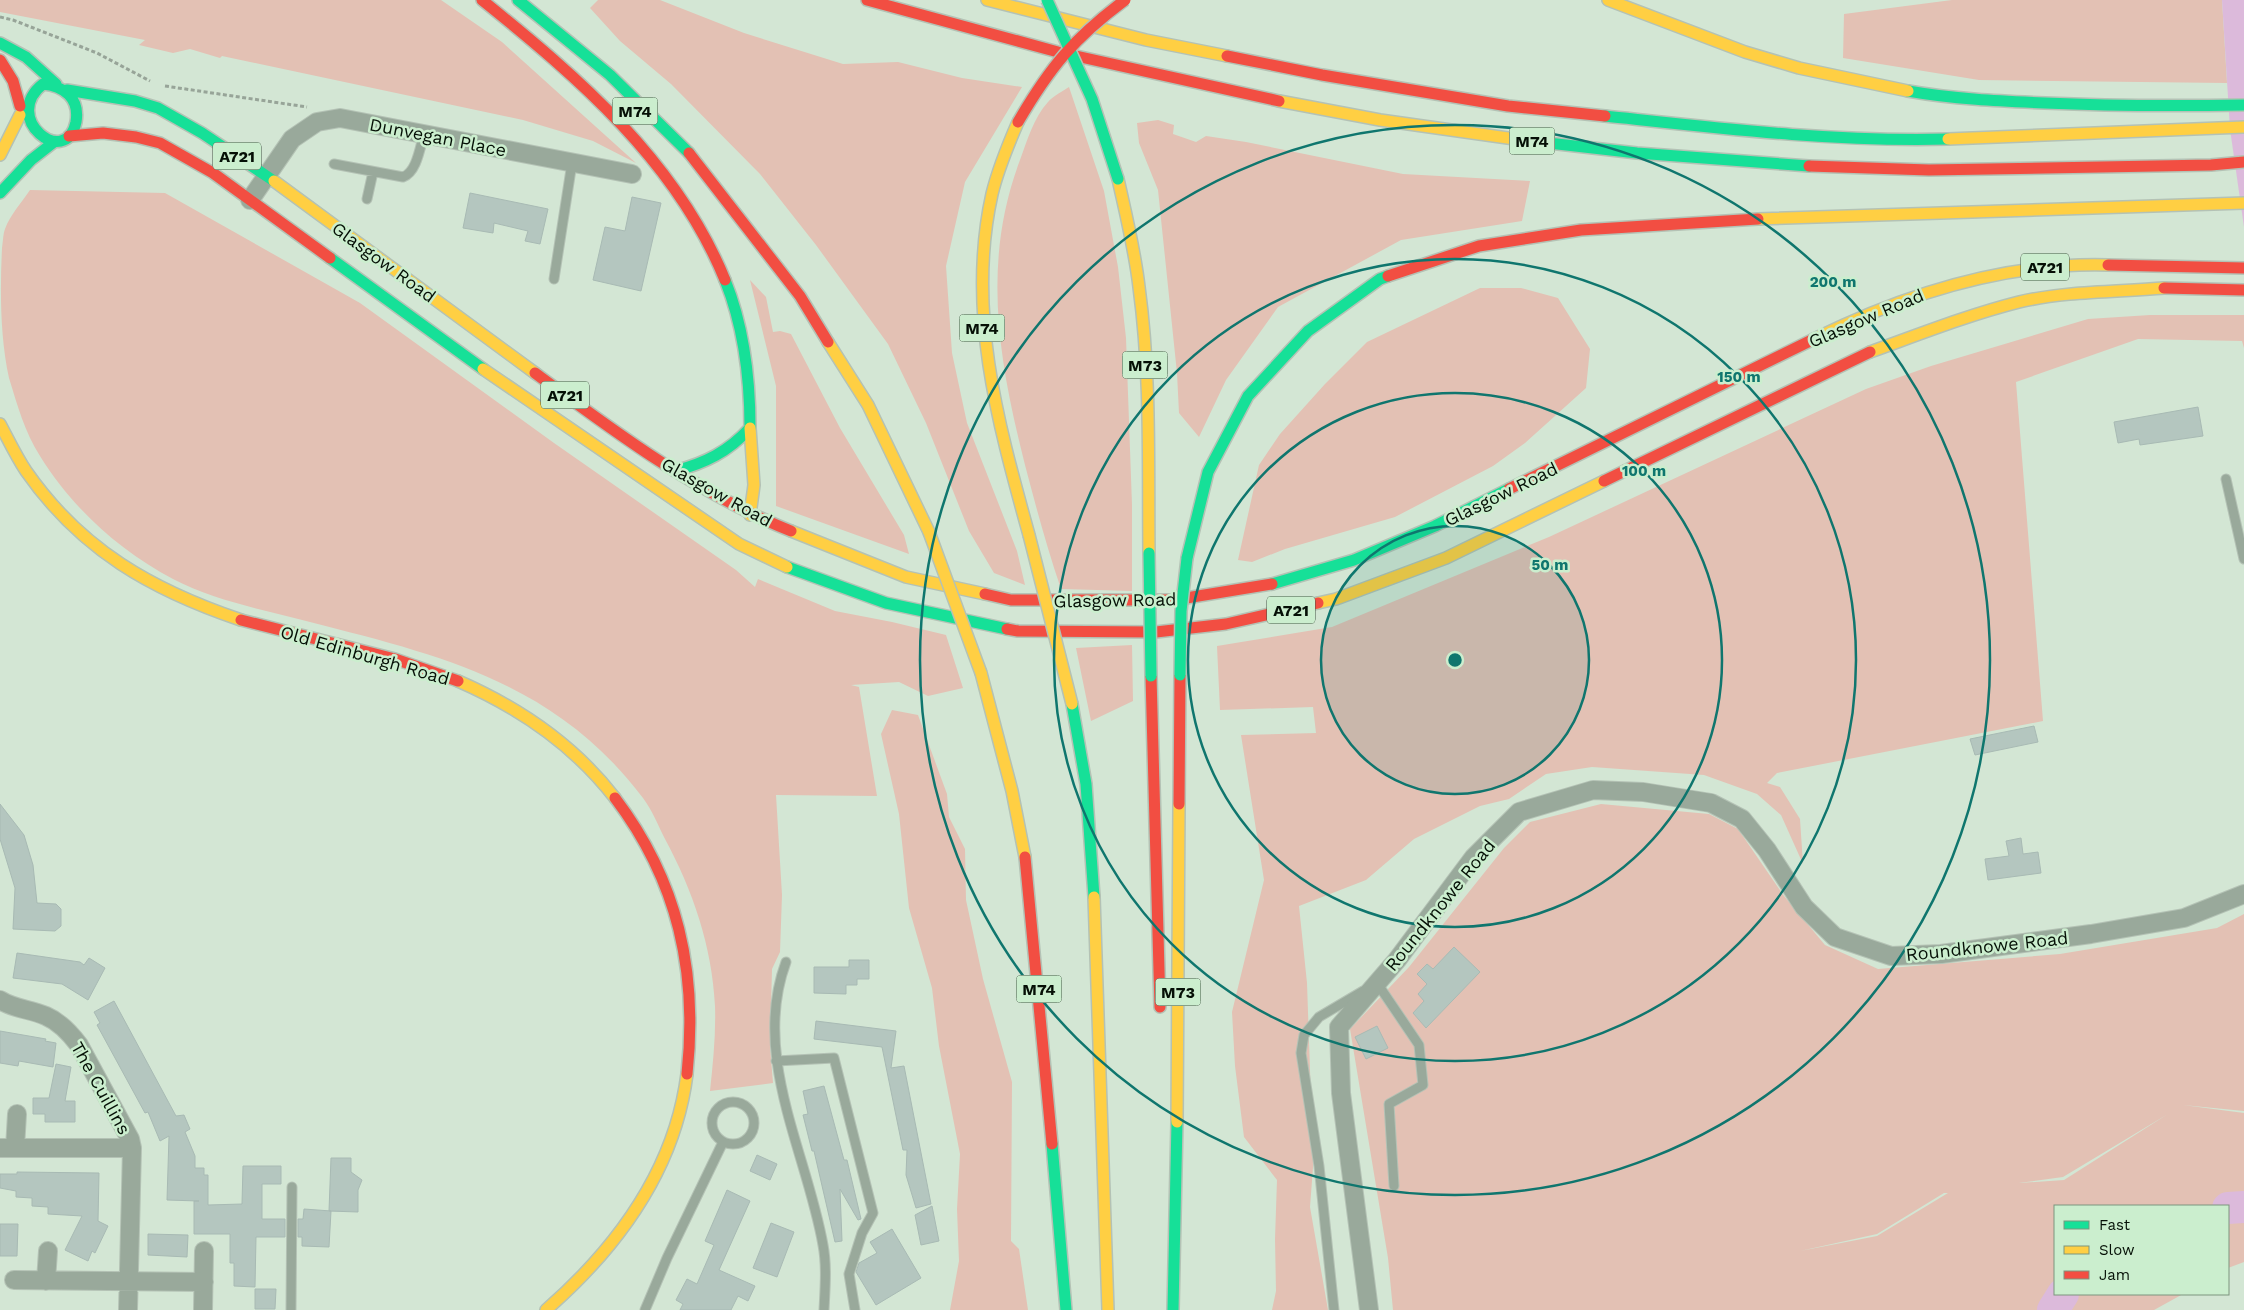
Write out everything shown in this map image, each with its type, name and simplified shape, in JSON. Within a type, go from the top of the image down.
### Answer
[{"type":"main road","points":[[482,0],[570,73],[626,129],[663,171],[697,221],[721,271],[739,324],[746,358],[754,485],[750,519]]},
{"type":"main road","name":"M74","points":[[867,0],[999,37],[1200,84],[1380,120],[1506,138],[1738,161],[1898,170],[2212,165],[2244,162]]},
{"type":"main road","name":"M74","points":[[987,0],[1146,40],[1322,75],[1508,106],[1640,120],[1742,130],[1906,140],[2244,127]]},
{"type":"main road","name":"M73","points":[[1047,0],[1092,99],[1118,179],[1131,240],[1141,302],[1145,364],[1160,1014]]},
{"type":"main road","name":"M74","points":[[1108,1310],[1093,865],[1086,784],[1072,704],[1030,534],[1004,444],[987,368],[981,297],[982,251],[992,194],[1002,161],[1018,122],[1059,59],[1088,30],[1125,0]]},
{"type":"main road","points":[[1608,0],[1745,52],[1790,66],[1935,96],[1987,101],[2116,106],[2244,105]]},
{"type":"main road","name":"M74","points":[[513,2],[620,97],[756,237],[800,296],[868,405],[929,532],[982,674],[1012,791],[1026,870],[1044,1044],[1066,1310]]},
{"type":"main road","points":[[0,43],[26,57],[56,84],[67,90],[74,101],[76,111],[75,127],[69,136],[54,142],[31,160],[0,193]]},
{"type":"main road","points":[[0,60],[13,81],[25,126],[34,137],[42,141],[54,142]]},
{"type":"main road","points":[[0,155],[20,111],[25,95],[43,84],[56,84]]},
{"type":"main road","name":"Glasgow Road","points":[[67,90],[135,101],[158,108],[202,133],[266,175],[568,397],[675,471],[750,519],[906,577],[1011,600],[1174,600],[1226,593],[1313,574],[1392,546],[1859,317],[1929,291],[2007,272],[2046,267],[2130,264],[2242,268]]},
{"type":"main road","name":"Glasgow Road","points":[[69,136],[103,132],[160,143],[212,173],[484,370],[739,544],[797,572],[886,603],[1018,631],[1156,632],[1226,624],[1336,599],[1446,558],[1869,352],[1942,325],[2021,302],[2081,294],[2169,288],[2244,290]]},
{"type":"main road","name":"M73","points":[[1173,1310],[1178,1040],[1181,611],[1187,558],[1208,472],[1248,396],[1308,331],[1380,278],[1479,246],[1581,230],[1801,216],[2244,203]]},
{"type":"main road","name":"Old Edinburgh Road","points":[[0,424],[24,468],[62,517],[82,537],[135,577],[193,604],[235,618],[298,636],[408,663],[447,676],[489,694],[539,723],[584,761],[608,787],[637,829],[661,875],[684,950],[689,974],[690,1057],[672,1135],[658,1170],[642,1201],[622,1232],[600,1258],[567,1294],[546,1310]]},
{"type":"main road","points":[[675,471],[719,456],[738,442],[750,428]]},
{"type":"main road","points":[[753,540],[886,603]]},
{"type":"main road","points":[[1164,1181],[1168,1310]]},
{"type":"street","name":"Dunvegan Place","points":[[250,200],[292,139],[317,122],[340,118],[632,174]]},
{"type":"street","name":"Roundknowe Road","points":[[1369,1310],[1341,1093],[1339,1027],[1397,960],[1474,857],[1519,812],[1593,790],[1643,792],[1711,802],[1742,819],[1767,850],[1804,907],[1835,937],[1891,956],[1941,954],[2091,934],[2184,918],[2244,894]]},
{"type":"street","name":"The Cuillins","points":[[0,1000],[17,1008],[46,1016],[70,1034],[79,1045],[120,1119],[132,1148],[128,1310]]},
{"type":"street","points":[[17,1114],[8,1148],[132,1148]]},
{"type":"street","points":[[46,1281],[48,1251]]},
{"type":"street","points":[[203,1310],[204,1251]]},
{"type":"street","points":[[14,1280],[204,1282]]},
{"type":"lane","points":[[334,164],[406,176],[416,162],[424,134]]},
{"type":"lane","points":[[554,279],[572,163]]},
{"type":"lane","points":[[367,199],[373,172]]},
{"type":"lane","points":[[2226,479],[2244,559]]},
{"type":"lane","points":[[786,962],[779,980],[776,1000],[776,1061],[824,1246],[826,1280],[824,1310]]},
{"type":"lane","points":[[1334,1310],[1319,1166],[1301,1053],[1304,1035],[1319,1017],[1377,983],[1419,1045],[1423,1085],[1389,1104],[1394,1186]]},
{"type":"lane","points":[[776,1061],[834,1058],[873,1213],[862,1233],[849,1274],[855,1310]]},
{"type":"lane","points":[[727,1103],[742,1104],[752,1112],[754,1119],[753,1133],[742,1143],[730,1145],[723,1142],[715,1135],[712,1128],[713,1116],[717,1109],[727,1103]]},
{"type":"lane","points":[[646,1310],[667,1258],[723,1142]]},
{"type":"lane","points":[[291,1310],[292,1187]]},
{"type":"path","points":[[0,17],[13,20],[97,54],[156,84],[308,107],[317,122]]},
{"type":"shaded area","points":[[0,0],[441,0],[502,42],[636,163],[593,141],[523,120],[222,56],[220,58],[190,49],[173,53],[139,45],[145,40],[0,12]]},
{"type":"shaded area","points":[[598,0],[660,0],[744,33],[843,64],[898,62],[962,78],[1022,87],[965,182],[946,266],[952,353],[967,423],[1017,551],[1025,585],[994,573],[969,531],[926,423],[888,344],[816,245],[760,174],[671,84],[620,41],[590,8]]},
{"type":"shaded area","points":[[1952,0],[2222,0],[2227,83],[1979,80],[1843,58],[1844,14]]},
{"type":"shaded area","points":[[2222,0],[2244,0],[2244,227],[2230,129]]},
{"type":"shaded area","points":[[1069,87],[1104,191],[1118,267],[1126,338],[1132,505],[1132,591],[1061,589],[1046,543],[1025,465],[1008,388],[1002,350],[998,313],[998,275],[1001,237],[1008,198],[1025,145],[1039,115],[1050,100]]},
{"type":"shaded area","points":[[1158,120],[1174,125],[1173,134],[1196,142],[1206,136],[1246,142],[1403,174],[1530,181],[1522,221],[1401,240],[1278,307],[1226,380],[1199,437],[1179,413],[1177,373],[1158,190],[1139,143],[1137,123]]},
{"type":"shaded area","points":[[30,190],[165,193],[360,303],[554,443],[736,570],[755,587],[758,579],[835,611],[946,635],[963,688],[928,696],[899,682],[851,685],[859,687],[877,796],[776,795],[782,895],[780,952],[772,969],[770,1046],[773,1083],[710,1091],[715,1027],[713,984],[705,941],[692,899],[675,859],[643,798],[609,759],[573,727],[534,701],[494,680],[451,662],[359,635],[240,604],[189,587],[153,568],[134,555],[99,526],[67,493],[40,456],[18,408],[9,378],[2,330],[2,248],[4,233],[16,209]]},
{"type":"shaded area","points":[[750,280],[766,297],[773,332],[780,331],[791,334],[840,428],[904,535],[909,554],[776,506],[776,386]]},
{"type":"shaded area","points":[[1480,288],[1521,288],[1558,298],[1590,349],[1586,388],[1525,443],[1493,466],[1395,517],[1285,549],[1252,562],[1238,560],[1259,465],[1280,434],[1325,384],[1367,342]]},
{"type":"shaded area","points":[[2150,315],[2244,315],[2244,348],[2242,341],[2138,339],[2016,382],[2043,721],[1777,773],[1767,783],[1780,787],[1800,819],[1803,864],[1781,815],[1757,794],[1704,775],[1592,767],[1546,774],[1509,799],[1480,806],[1414,839],[1366,880],[1299,906],[1307,983],[1311,1099],[1316,1128],[1310,1207],[1328,1310],[1272,1310],[1276,1291],[1277,1180],[1244,1137],[1235,1066],[1232,1012],[1264,880],[1241,735],[1316,733],[1313,707],[1220,710],[1217,646],[1332,627],[1549,537],[1866,389],[1931,366],[2088,319]]},
{"type":"shaded area","points":[[1132,645],[1133,701],[1091,721],[1076,648]]},
{"type":"shaded area","points":[[892,710],[918,715],[947,794],[949,817],[965,849],[966,900],[983,979],[1012,1082],[1011,1241],[1019,1249],[1028,1310],[950,1310],[959,1261],[957,1209],[960,1154],[939,1046],[932,988],[909,908],[899,814],[881,734]]},
{"type":"shaded area","points":[[1601,804],[1709,814],[1738,829],[1784,896],[1825,945],[1878,969],[2060,954],[2217,928],[2244,914],[2244,1111],[2183,1105],[2244,1113],[2244,1262],[2229,1268],[2229,1205],[2054,1205],[2054,1295],[2181,1295],[2154,1310],[1393,1310],[1388,1258],[1350,1029],[1409,967],[1504,848],[1530,822]],"holes":[[[2168,1114],[2064,1180],[2019,1183],[2063,1177]],[[1944,1193],[1948,1193],[1877,1236],[1800,1251],[1877,1234]]]},
{"type":"building","points":[[470,193],[548,209],[540,244],[525,241],[528,231],[494,223],[493,233],[463,228]]},
{"type":"building","points":[[632,197],[661,203],[641,291],[593,280],[605,227],[625,231]]},
{"type":"building","points":[[2198,407],[2203,436],[2140,445],[2139,439],[2118,443],[2114,422]]},
{"type":"building","points":[[2034,726],[2038,742],[1975,755],[1970,739]]},
{"type":"building","points":[[0,804],[24,835],[33,865],[37,903],[56,904],[61,909],[61,926],[55,931],[13,929],[15,888],[0,839]]},
{"type":"building","points":[[2021,838],[2023,854],[2038,852],[2041,873],[1988,880],[1985,859],[2009,856],[2006,841]]},
{"type":"building","points":[[1454,947],[1480,972],[1426,1028],[1413,1013],[1424,1001],[1418,994],[1427,984],[1417,974],[1427,964],[1433,969]]},
{"type":"building","points":[[17,953],[80,962],[84,965],[89,958],[105,968],[88,1000],[62,984],[13,978]]},
{"type":"building","points":[[849,960],[869,960],[869,979],[857,979],[857,985],[846,985],[846,994],[814,993],[814,967],[849,967]]},
{"type":"building","points":[[114,1001],[176,1116],[184,1115],[190,1129],[185,1132],[195,1156],[195,1168],[204,1168],[204,1175],[208,1175],[208,1205],[242,1204],[243,1166],[281,1166],[281,1184],[262,1184],[262,1219],[285,1219],[285,1237],[256,1237],[255,1287],[234,1286],[234,1263],[230,1263],[230,1234],[194,1234],[194,1201],[199,1201],[167,1200],[169,1136],[160,1141],[148,1112],[145,1113],[97,1025],[100,1023],[94,1012]]},
{"type":"building","points":[[816,1021],[896,1031],[891,1068],[904,1066],[931,1204],[916,1208],[906,1175],[907,1150],[903,1150],[882,1047],[814,1039]]},
{"type":"building","points":[[1377,1026],[1388,1048],[1366,1059],[1355,1037]]},
{"type":"building","points":[[0,1031],[46,1039],[45,1041],[56,1043],[53,1067],[19,1061],[18,1066],[0,1063]]},
{"type":"building","points":[[56,1064],[71,1067],[65,1101],[75,1101],[75,1122],[45,1122],[45,1114],[33,1114],[33,1098],[49,1098]]},
{"type":"building","points":[[824,1086],[844,1160],[847,1160],[861,1219],[858,1220],[840,1189],[842,1241],[835,1242],[814,1151],[812,1151],[803,1115],[808,1114],[803,1091]]},
{"type":"building","points":[[757,1155],[777,1164],[770,1180],[750,1171]]},
{"type":"building","points":[[331,1158],[351,1158],[351,1172],[362,1180],[358,1190],[358,1212],[329,1211]]},
{"type":"building","points":[[17,1172],[99,1173],[98,1221],[108,1226],[95,1253],[92,1251],[88,1261],[65,1250],[82,1216],[48,1214],[48,1207],[32,1206],[32,1198],[16,1197],[16,1191],[0,1188],[0,1174],[17,1174]]},
{"type":"building","points":[[727,1190],[750,1201],[719,1270],[755,1286],[748,1301],[738,1296],[731,1310],[680,1310],[683,1304],[676,1300],[687,1279],[697,1284],[714,1245],[705,1241]]},
{"type":"building","points":[[932,1206],[939,1241],[921,1245],[915,1215]]},
{"type":"building","points":[[304,1209],[331,1211],[329,1247],[302,1246],[302,1237],[298,1237],[298,1219],[303,1219]]},
{"type":"building","points":[[771,1223],[794,1232],[777,1277],[753,1268]]},
{"type":"building","points":[[0,1224],[18,1224],[17,1256],[0,1256]]},
{"type":"building","points":[[892,1229],[921,1278],[876,1305],[856,1272],[859,1263],[877,1253],[870,1242]]},
{"type":"building","points":[[148,1234],[188,1235],[187,1257],[148,1255]]},
{"type":"building","points":[[255,1289],[276,1289],[275,1309],[255,1309]]},
{"type":"waterway","points":[[2229,1208],[2244,1207]]},
{"type":"waterway","points":[[2053,1310],[2062,1295]]},
{"type":"traffic: fast","points":[[518,0],[610,75],[689,153]]},
{"type":"traffic: fast","points":[[1047,0],[1092,99],[1118,179]]},
{"type":"traffic: fast","points":[[0,43],[26,57],[56,84]]},
{"type":"traffic: fast","points":[[43,84],[58,87],[64,91],[73,100],[75,106],[76,122],[70,136],[61,141],[50,140],[40,134],[32,124],[29,111],[32,97],[43,84]]},
{"type":"traffic: fast","points":[[67,90],[135,101],[158,108],[202,133],[274,181]]},
{"type":"traffic: fast","points":[[1908,91],[1959,98],[2045,103],[2244,105]]},
{"type":"traffic: fast","points":[[1605,116],[1819,136],[1948,139]]},
{"type":"traffic: fast","points":[[1522,140],[1637,153],[1809,166]]},
{"type":"traffic: fast","points":[[0,193],[31,160],[54,142]]},
{"type":"traffic: fast","points":[[330,258],[483,369]]},
{"type":"traffic: fast","points":[[1187,558],[1208,472],[1248,396],[1308,331],[1380,279],[1388,276]]},
{"type":"traffic: fast","points":[[675,471],[716,456],[733,444],[750,428],[745,352],[737,316],[725,280]]},
{"type":"traffic: fast","points":[[1272,584],[1354,560],[1435,526],[1509,489]]},
{"type":"traffic: fast","points":[[1149,553],[1151,676]]},
{"type":"traffic: fast","points":[[1180,675],[1181,611],[1187,558]]},
{"type":"traffic: fast","points":[[787,567],[886,603],[1007,629]]},
{"type":"traffic: fast","points":[[1072,704],[1086,784],[1094,897]]},
{"type":"traffic: fast","points":[[1173,1310],[1177,1122]]},
{"type":"traffic: fast","points":[[1052,1144],[1066,1310]]},
{"type":"traffic: slow","points":[[987,0],[1146,40],[1227,56]]},
{"type":"traffic: slow","points":[[1608,0],[1745,52],[1799,68],[1908,91]]},
{"type":"traffic: slow","points":[[1279,101],[1380,120],[1522,140]]},
{"type":"traffic: slow","points":[[0,155],[20,115]]},
{"type":"traffic: slow","points":[[1018,122],[1000,166],[992,194],[985,237],[982,280],[989,366],[1006,451],[1029,535]]},
{"type":"traffic: slow","points":[[1948,139],[2244,127]]},
{"type":"traffic: slow","points":[[1118,179],[1135,260],[1143,320],[1148,420],[1149,553]]},
{"type":"traffic: slow","points":[[274,181],[535,373]]},
{"type":"traffic: slow","points":[[1758,219],[2244,203]]},
{"type":"traffic: slow","points":[[1814,339],[1884,308],[1956,284],[2031,269],[2070,265],[2108,265]]},
{"type":"traffic: slow","points":[[1870,352],[2000,307],[2037,298],[2164,288]]},
{"type":"traffic: slow","points":[[828,342],[868,405],[929,532]]},
{"type":"traffic: slow","points":[[483,369],[739,544],[787,567]]},
{"type":"traffic: slow","points":[[0,424],[22,465],[47,499],[95,545],[148,581],[208,608],[241,620]]},
{"type":"traffic: slow","points":[[750,428],[754,485],[750,515]]},
{"type":"traffic: slow","points":[[1318,603],[1336,599],[1446,558],[1604,481]]},
{"type":"traffic: slow","points":[[791,531],[906,577],[985,594]]},
{"type":"traffic: slow","points":[[929,532],[981,673]]},
{"type":"traffic: slow","points":[[1029,535],[1072,704]]},
{"type":"traffic: slow","points":[[981,673],[1012,791],[1025,857]]},
{"type":"traffic: slow","points":[[458,681],[503,703],[544,730],[582,761],[615,798]]},
{"type":"traffic: slow","points":[[1177,1122],[1179,804]]},
{"type":"traffic: slow","points":[[1094,897],[1108,1310]]},
{"type":"traffic: slow","points":[[546,1310],[596,1260],[619,1233],[639,1204],[656,1174],[670,1142],[680,1109],[687,1074]]},
{"type":"traffic: jam","points":[[482,0],[589,92],[653,160],[680,197],[705,237],[725,280]]},
{"type":"traffic: jam","points":[[867,0],[1058,52],[1279,101]]},
{"type":"traffic: jam","points":[[1018,122],[1041,85],[1064,55],[1091,27],[1125,0]]},
{"type":"traffic: jam","points":[[1227,56],[1322,75],[1508,106],[1605,116]]},
{"type":"traffic: jam","points":[[0,60],[13,81],[20,106]]},
{"type":"traffic: jam","points":[[69,136],[103,133],[136,137],[160,143],[213,173],[330,258]]},
{"type":"traffic: jam","points":[[689,153],[800,296],[828,342]]},
{"type":"traffic: jam","points":[[1809,166],[1929,170],[2211,165],[2244,162]]},
{"type":"traffic: jam","points":[[1388,276],[1479,246],[1581,230],[1758,219]]},
{"type":"traffic: jam","points":[[2108,265],[2244,268]]},
{"type":"traffic: jam","points":[[2164,288],[2244,290]]},
{"type":"traffic: jam","points":[[1509,489],[1814,339]]},
{"type":"traffic: jam","points":[[1604,481],[1870,352]]},
{"type":"traffic: jam","points":[[535,373],[627,439],[690,480],[723,499],[791,531]]},
{"type":"traffic: jam","points":[[985,594],[1011,600],[1174,600],[1272,584]]},
{"type":"traffic: jam","points":[[1007,629],[1018,631],[1156,632],[1226,624],[1318,603]]},
{"type":"traffic: jam","points":[[241,620],[395,659],[458,681]]},
{"type":"traffic: jam","points":[[1179,804],[1180,675]]},
{"type":"traffic: jam","points":[[1151,676],[1160,1007]]},
{"type":"traffic: jam","points":[[615,798],[637,830],[654,862],[668,895],[679,929],[686,964],[689,1000],[690,1036],[687,1074]]},
{"type":"traffic: jam","points":[[1025,857],[1052,1144]]}]
